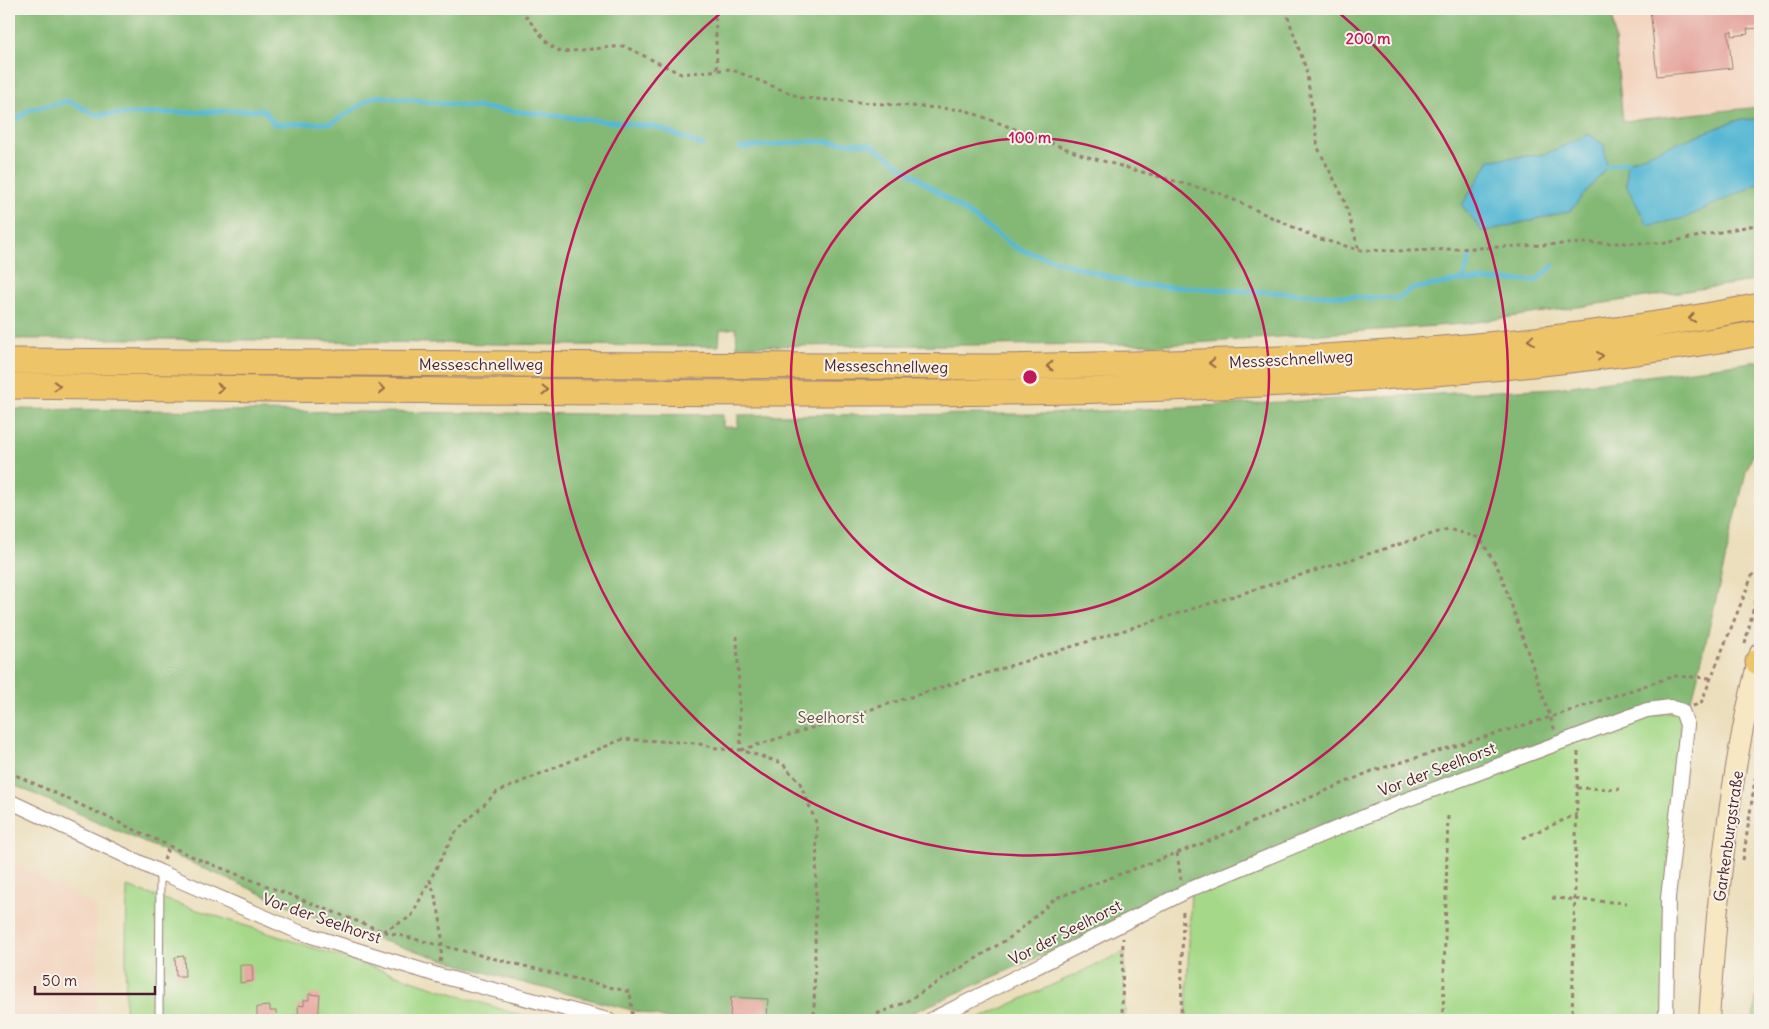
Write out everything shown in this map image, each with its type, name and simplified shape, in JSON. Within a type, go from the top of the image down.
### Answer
[{"type":"highway","name":"Messeschnellweg","points":[[9,361],[992,367],[1150,365],[1309,359],[1467,347],[1619,330],[1760,306]]},
{"type":"highway","name":"Messeschnellweg","points":[[9,386],[758,394],[1149,390],[1308,383],[1465,371],[1663,348],[1760,333]]},
{"type":"main road","name":"Garkenburgstraße","points":[[1709,1020],[1715,935],[1726,833],[1740,747],[1760,659]]},
{"type":"street","name":"Vor der Seelhorst","points":[[931,1020],[1183,893],[1395,804],[1647,710],[1670,707],[1682,711]]},
{"type":"street","points":[[1666,1020],[1668,898],[1687,725],[1682,711]]},
{"type":"street","name":"Vor der Seelhorst","points":[[9,801],[160,872],[299,932],[437,975],[608,1020]]},
{"type":"lane","points":[[159,1020],[160,872]]},
{"type":"path","points":[[520,9],[548,44],[562,52],[624,46],[681,74],[730,69],[802,98],[966,110],[1085,156],[1221,194],[1317,238],[1359,250],[1409,252],[1586,243],[1665,243],[1760,224]]},
{"type":"path","points":[[714,9],[717,69]]},
{"type":"path","points":[[1285,9],[1306,69],[1318,148],[1342,196],[1359,250]]},
{"type":"path","points":[[741,750],[1448,529],[1480,538],[1500,572],[1558,742]]},
{"type":"path","points":[[1682,711],[1701,703],[1752,576],[1760,568]]},
{"type":"path","points":[[737,636],[741,750]]},
{"type":"path","points":[[862,1020],[904,1003],[1014,935],[1056,898],[1177,853],[1372,771],[1551,717],[1674,676],[1712,678]]},
{"type":"path","points":[[382,931],[411,916],[454,834],[497,792],[623,739],[695,743],[721,749],[741,750],[782,763],[800,783],[817,825],[814,1014],[811,1020]]},
{"type":"path","points":[[1742,868],[1760,747]]},
{"type":"path","points":[[1572,1020],[1578,751]]},
{"type":"path","points":[[9,772],[198,859],[382,931],[630,992],[633,1020]]},
{"type":"path","points":[[1577,788],[1620,789]]},
{"type":"path","points":[[1443,1020],[1448,812]]},
{"type":"path","points":[[1523,838],[1577,814]]},
{"type":"path","points":[[1123,922],[1122,1019],[1181,1020],[1183,893],[1177,853]]},
{"type":"path","points":[[430,880],[439,906],[442,945],[437,975]]},
{"type":"path","points":[[1552,898],[1627,903]]},
{"type":"shaded area","points":[[1612,9],[1760,9],[1760,107],[1623,121]]},
{"type":"shaded area","points":[[9,860],[96,906],[97,1020],[9,1020]]},
{"type":"green space","points":[[9,9],[1612,9],[1623,121],[1760,107],[1760,278],[1747,282],[1463,324],[1181,344],[737,346],[736,328],[720,330],[719,346],[187,339],[9,339]]},
{"type":"green space","name":"Seelhorst","points":[[1760,361],[1760,436],[1746,472],[1694,692],[1682,711],[1647,710],[1183,893],[896,1020],[672,1020],[508,979],[340,928],[9,783],[9,409],[723,415],[723,427],[738,427],[738,415],[1045,414],[1556,388]]},
{"type":"green space","points":[[1682,711],[1666,1020],[1186,1020],[1191,889],[1614,721]]},
{"type":"green space","points":[[127,887],[534,1020],[125,1020]]},
{"type":"green space","points":[[1124,952],[1125,1020],[977,1020]]},
{"type":"green space","points":[[1760,958],[1760,1020],[1754,1020]]},
{"type":"water","points":[[1760,119],[1760,183],[1685,218],[1648,226],[1627,187],[1627,162],[1738,120]]},
{"type":"water","points":[[1589,134],[1604,145],[1607,167],[1570,211],[1482,232],[1462,205],[1490,160],[1545,154]]},
{"type":"building","points":[[1650,9],[1760,9],[1760,28],[1747,29],[1748,34],[1732,36],[1732,31],[1728,32],[1732,68],[1657,76]]},
{"type":"building","points":[[184,956],[185,976],[176,976],[175,957]]},
{"type":"building","points":[[240,965],[252,965],[253,981],[240,983]]},
{"type":"building","points":[[309,994],[320,995],[318,1020],[299,1020],[298,1005],[304,1006],[304,1000],[309,1000]]},
{"type":"building","points":[[731,997],[768,999],[767,1020],[730,1020]]},
{"type":"building","points":[[270,1006],[270,1011],[276,1011],[277,1020],[257,1020],[257,1007]]},
{"type":"waterway","points":[[9,119],[19,118],[28,110],[69,101],[96,115],[264,110],[274,124],[332,123],[375,96],[657,127],[703,146]]},
{"type":"waterway","points":[[740,148],[812,141],[870,144],[1018,249],[1135,285],[1398,299],[1411,289],[1463,280],[1470,257]]},
{"type":"waterway","points":[[1607,167],[1627,162]]},
{"type":"waterway","points":[[1463,280],[1536,281],[1553,266]]}]
